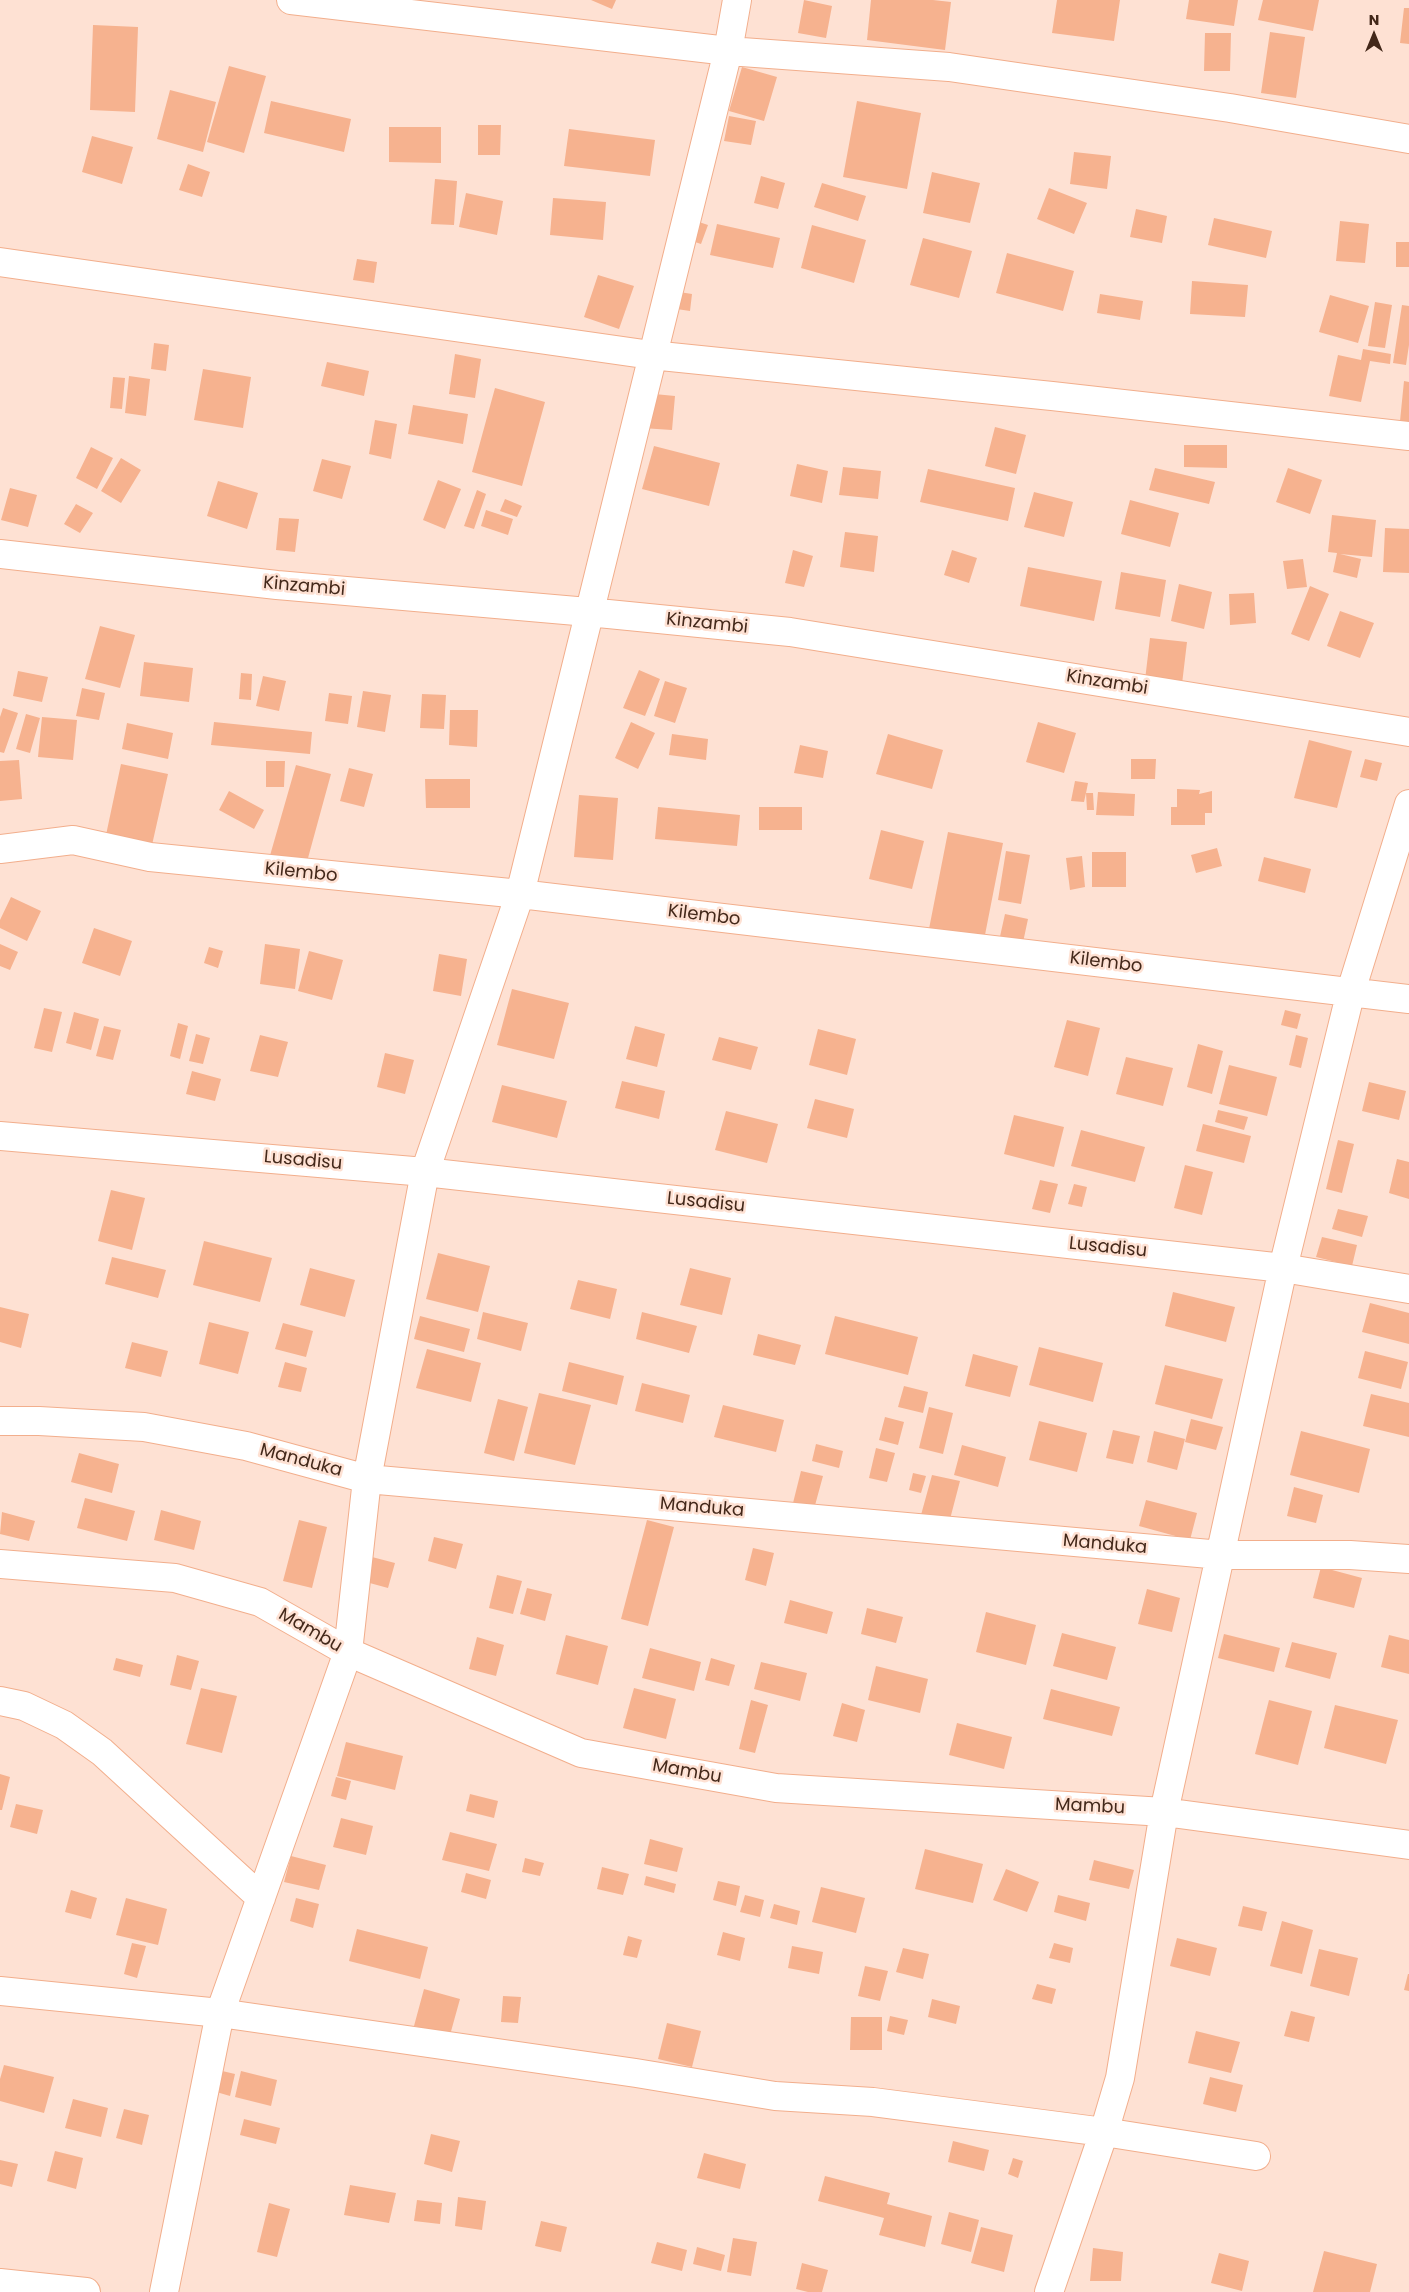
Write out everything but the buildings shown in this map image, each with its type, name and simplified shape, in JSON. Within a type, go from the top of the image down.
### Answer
[{"type":"street","points":[[291,0],[728,51],[950,67],[1230,108],[1409,139]]},
{"type":"street","points":[[164,2292],[220,2013],[348,1652],[368,1479],[425,1172],[520,894],[588,612],[728,51],[737,0]]},
{"type":"street","points":[[0,262],[652,355],[1052,396],[1409,436]]},
{"type":"street","name":"Kinzambi","points":[[0,554],[277,585],[790,632],[1409,732]]},
{"type":"street","points":[[1049,2292],[1104,2132],[1120,2078],[1164,1812],[1284,1268],[1351,991],[1409,804]]},
{"type":"street","name":"Kilembo","points":[[0,849],[73,840],[150,857],[520,894],[1409,998]]},
{"type":"street","name":"Lusadisu","points":[[0,1136],[425,1172],[1284,1268],[1409,1289]]},
{"type":"street","name":"Manduka","points":[[0,1421],[39,1420],[144,1427],[246,1446],[368,1479],[1221,1555],[1350,1555],[1409,1559]]},
{"type":"street","name":"Mambu","points":[[0,1564],[175,1578],[260,1602],[348,1652],[581,1753],[776,1788],[1164,1812],[1409,1845]]},
{"type":"street","points":[[0,1701],[24,1706],[64,1725],[102,1752],[261,1898]]},
{"type":"street","points":[[0,1991],[220,2013],[636,2073],[775,2096],[873,2102],[1104,2132],[1256,2156]]},
{"type":"street","points":[[0,2282],[86,2292]]}]
